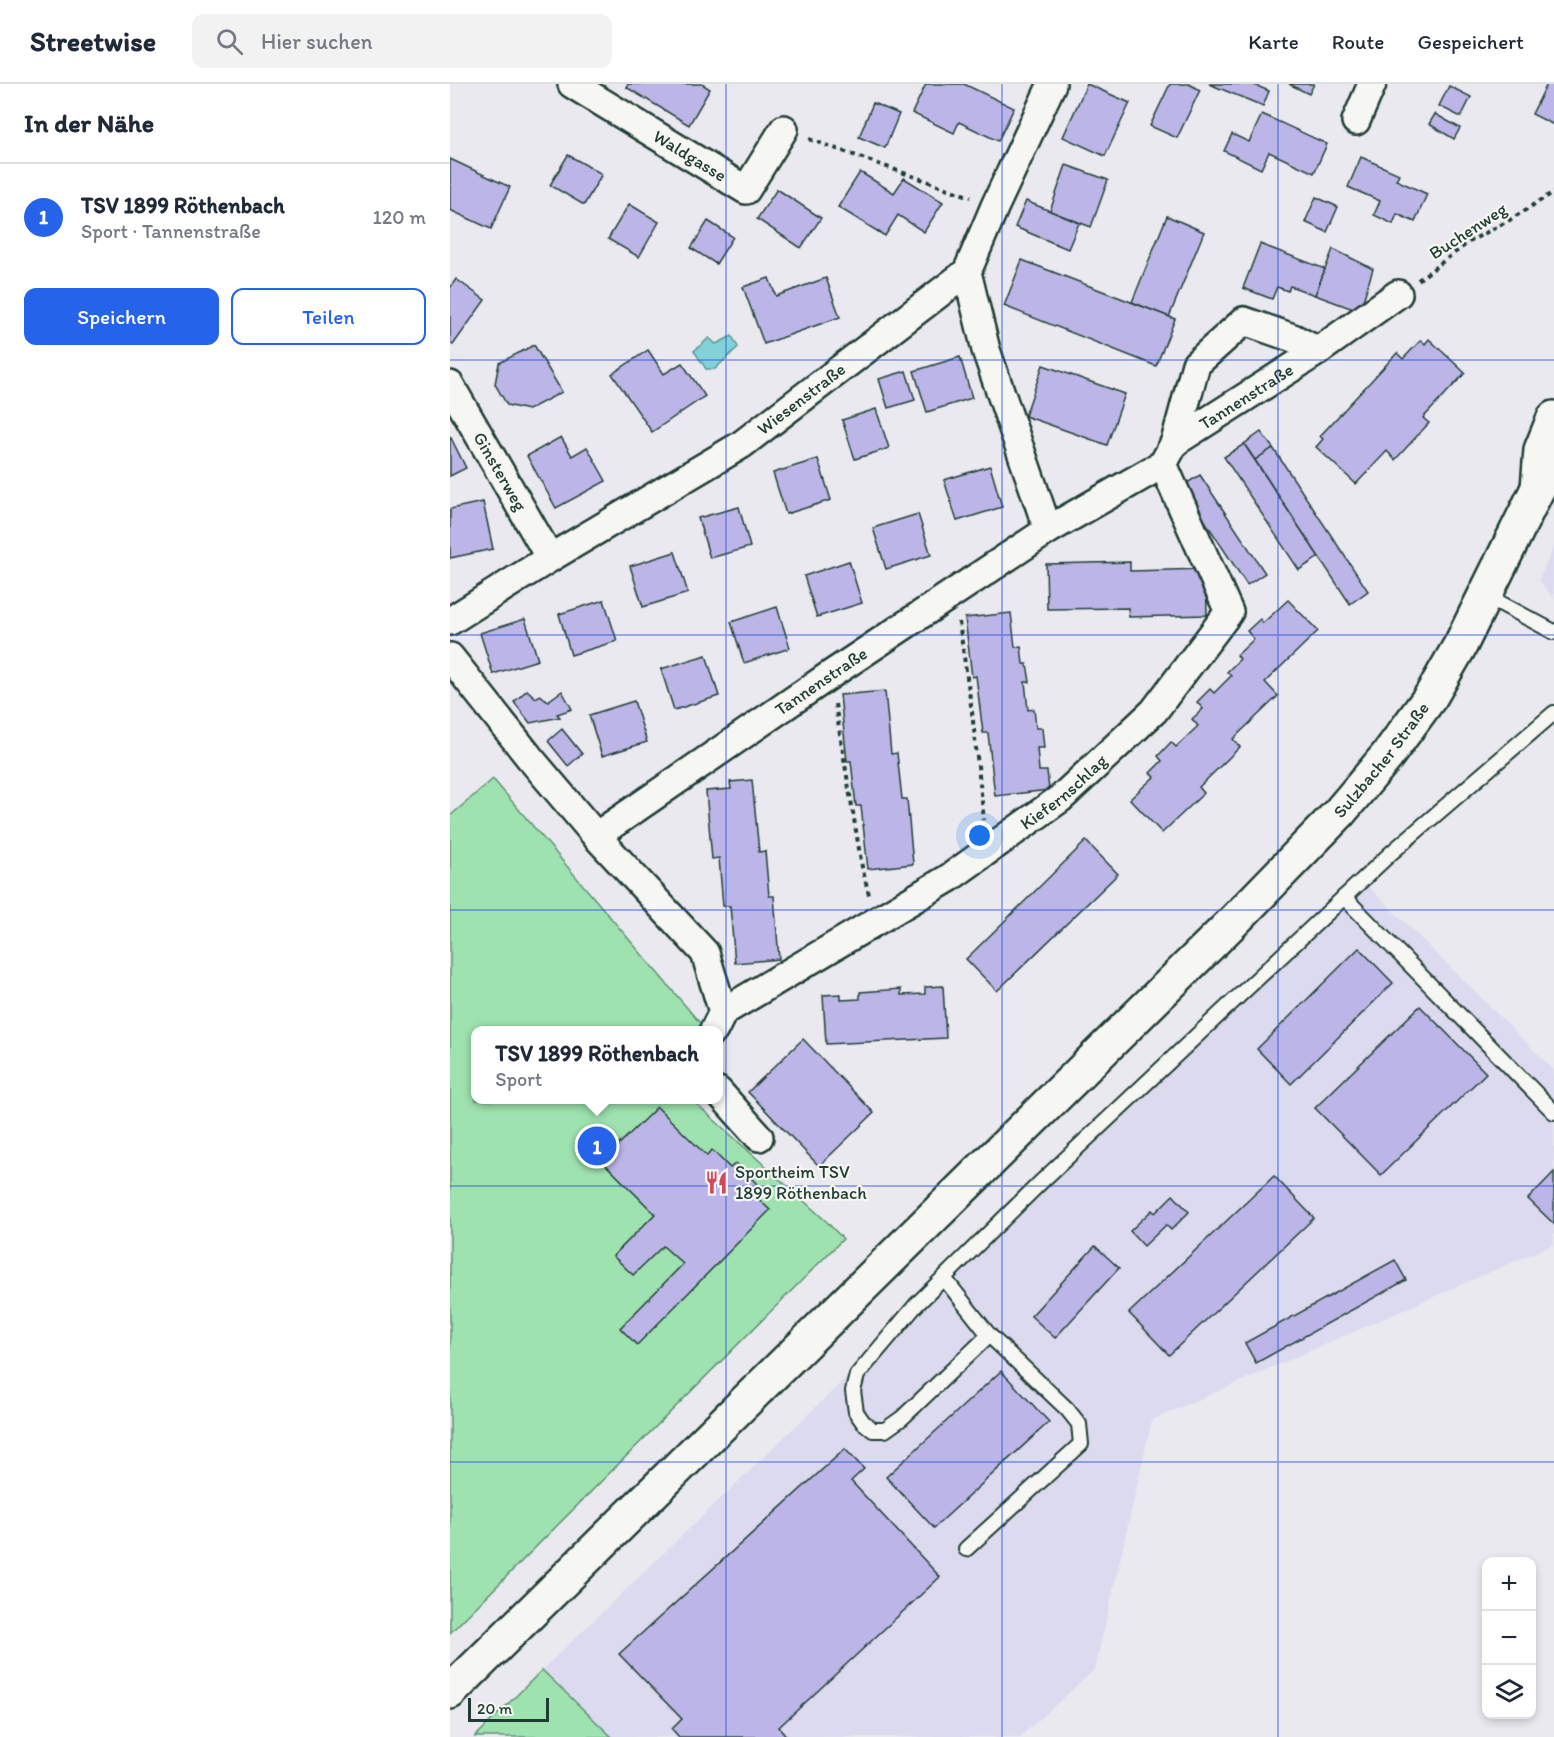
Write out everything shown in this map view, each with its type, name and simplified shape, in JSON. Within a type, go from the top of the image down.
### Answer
[{"type":"main road","name":"Sulzbacher Straße","points":[[450,1692],[1165,989],[1339,813],[1387,756],[1431,696],[1546,477],[1541,450],[1554,418]]},
{"type":"street","name":"Waldgasse","points":[[572,84],[747,190],[783,129]]},
{"type":"street","points":[[1048,530],[986,350],[967,272],[994,206],[1052,84]]},
{"type":"street","points":[[1356,121],[1372,84]]},
{"type":"street","name":"Wiesenstraße","points":[[450,621],[550,558],[741,445],[967,272]]},
{"type":"street","name":"Tannenstraße","points":[[596,836],[830,675],[1048,530],[1169,453],[1398,294]]},
{"type":"street","name":"Tannenstraße","points":[[1169,453],[1196,364],[1244,321],[1293,338],[1318,351]]},
{"type":"street","name":"Ginsterweg","points":[[450,385],[550,558]]},
{"type":"street","name":"Kiefernschlag","points":[[718,1021],[949,878],[1061,798],[1154,711],[1229,612],[1169,453]]},
{"type":"street","points":[[450,657],[530,758],[596,836],[705,953],[718,1021]]},
{"type":"street","points":[[723,1097],[759,1137]]},
{"type":"lane","points":[[1485,595],[1554,632]]},
{"type":"lane","points":[[989,1335],[902,1418],[885,1430],[873,1430],[856,1412],[853,1391],[857,1376],[916,1305],[1042,1180],[1391,853],[1554,713]]},
{"type":"lane","points":[[1344,897],[1554,1112]]},
{"type":"lane","points":[[944,1278],[989,1335],[1067,1409],[1079,1424],[1081,1444],[966,1549]]},
{"type":"path","points":[[783,129],[994,206]]},
{"type":"path","name":"Buchenweg","points":[[1398,294],[1472,240],[1554,192]]},
{"type":"path","points":[[955,592],[972,712],[982,811],[989,849]]},
{"type":"path","points":[[830,675],[862,867],[876,922]]},
{"type":"shaded area","points":[[1554,545],[1554,599],[1539,580]]},
{"type":"shaded area","points":[[1363,881],[1554,1070],[1554,1244],[1152,1420],[1095,1669],[1020,1737],[612,1737],[542,1670]]},
{"type":"green space","points":[[493,779],[702,1026],[471,1026],[471,1104],[696,1104],[843,1239],[450,1633],[450,816]]},
{"type":"green space","points":[[542,1670],[612,1737],[475,1737]]},
{"type":"water","points":[[732,336],[738,347],[715,369],[706,369],[694,351],[709,338],[716,344]]},
{"type":"building","points":[[628,84],[702,84],[710,89],[689,125],[626,87]]},
{"type":"building","points":[[926,84],[964,84],[1014,108],[998,141],[959,122],[954,133],[912,113]]},
{"type":"building","points":[[1087,84],[1130,103],[1105,156],[1063,137]]},
{"type":"building","points":[[1170,84],[1189,84],[1200,90],[1177,138],[1150,126]]},
{"type":"building","points":[[1209,84],[1252,84],[1269,91],[1263,106]]},
{"type":"building","points":[[1289,84],[1314,84],[1309,94]]},
{"type":"building","points":[[1547,84],[1554,84],[1554,125],[1532,114]]},
{"type":"building","points":[[1449,86],[1471,97],[1461,117],[1439,106]]},
{"type":"building","points":[[873,103],[899,114],[885,148],[859,137]]},
{"type":"building","points":[[1262,114],[1327,144],[1314,173],[1269,152],[1261,169],[1224,151],[1232,134],[1249,142]]},
{"type":"building","points":[[1435,114],[1460,128],[1454,139],[1429,124]]},
{"type":"building","points":[[568,155],[602,174],[584,205],[550,185]]},
{"type":"building","points":[[1361,157],[1399,174],[1396,180],[1427,194],[1415,222],[1397,214],[1393,224],[1374,215],[1380,201],[1348,187]]},
{"type":"building","points":[[450,159],[510,187],[491,229],[450,210]]},
{"type":"building","points":[[1066,165],[1108,180],[1091,227],[1050,211]]},
{"type":"building","points":[[860,172],[894,193],[904,178],[943,202],[924,232],[898,215],[885,236],[838,207]]},
{"type":"building","points":[[777,189],[821,218],[801,248],[757,219]]},
{"type":"building","points":[[1316,197],[1338,207],[1327,232],[1305,222]]},
{"type":"building","points":[[1026,201],[1079,223],[1068,249],[1015,227]]},
{"type":"building","points":[[629,204],[659,222],[639,257],[608,239]]},
{"type":"building","points":[[1167,216],[1204,232],[1169,317],[1132,302]]},
{"type":"building","points":[[708,221],[733,237],[716,264],[691,248]]},
{"type":"building","points":[[1260,244],[1325,269],[1315,295],[1290,286],[1288,291],[1277,287],[1272,299],[1243,288]]},
{"type":"building","points":[[1333,249],[1373,269],[1362,304],[1353,309],[1315,295]]},
{"type":"building","points":[[1022,260],[1175,319],[1156,366],[1004,306]]},
{"type":"building","points":[[769,278],[776,296],[826,278],[840,317],[764,344],[743,287]]},
{"type":"building","points":[[456,279],[485,300],[453,345],[450,343],[450,288]]},
{"type":"building","points":[[1429,339],[1465,373],[1423,418],[1429,423],[1395,460],[1387,451],[1356,484],[1316,447],[1323,439],[1320,436],[1397,353],[1403,359],[1421,340],[1425,344]]},
{"type":"building","points":[[534,345],[562,392],[528,410],[507,405],[495,384],[499,363]]},
{"type":"building","points":[[648,350],[664,374],[682,363],[705,396],[652,432],[612,374]]},
{"type":"building","points":[[960,357],[972,398],[927,412],[914,371]]},
{"type":"building","points":[[1043,365],[1125,394],[1107,445],[1025,416]]},
{"type":"building","points":[[906,371],[915,400],[888,408],[879,379]]},
{"type":"building","points":[[876,409],[889,448],[855,459],[842,420]]},
{"type":"building","points":[[1261,432],[1273,448],[1255,460],[1244,444]]},
{"type":"building","points":[[450,436],[466,468],[450,476]]},
{"type":"building","points":[[561,437],[572,456],[587,447],[606,481],[556,508],[527,456]]},
{"type":"building","points":[[1244,444],[1319,557],[1299,570],[1224,457]]},
{"type":"building","points":[[1273,448],[1368,591],[1350,604],[1255,460]]},
{"type":"building","points":[[818,459],[831,500],[786,514],[773,473]]},
{"type":"building","points":[[990,466],[1002,507],[957,521],[944,480]]},
{"type":"building","points":[[1200,475],[1265,573],[1247,585],[1182,486]]},
{"type":"building","points":[[483,502],[493,549],[450,558],[450,509]]},
{"type":"building","points":[[739,507],[750,547],[710,558],[698,518]]},
{"type":"building","points":[[918,514],[931,555],[886,569],[873,528]]},
{"type":"building","points":[[675,552],[688,593],[643,607],[630,566]]},
{"type":"building","points":[[849,561],[862,603],[817,617],[804,576]]},
{"type":"building","points":[[1130,562],[1130,571],[1206,569],[1207,615],[1129,617],[1128,608],[1047,609],[1046,564]]},
{"type":"building","points":[[604,600],[617,641],[571,655],[559,614]]},
{"type":"building","points":[[1288,600],[1318,631],[1265,682],[1278,696],[1233,739],[1240,747],[1199,787],[1204,793],[1162,833],[1130,799],[1154,777],[1150,773],[1162,761],[1158,756],[1171,742],[1176,747],[1198,726],[1192,719],[1203,709],[1197,702],[1210,689],[1214,693],[1231,676],[1227,672],[1240,659],[1237,655],[1254,639],[1247,631],[1260,619],[1263,623]]},
{"type":"building","points":[[777,607],[790,648],[744,663],[731,622]]},
{"type":"building","points":[[1011,613],[1015,647],[1021,646],[1023,664],[1027,664],[1030,682],[1025,682],[1028,710],[1034,709],[1036,728],[1042,728],[1044,748],[1037,748],[1039,771],[1047,771],[1049,790],[995,796],[988,733],[983,733],[976,676],[972,677],[965,618]]},
{"type":"building","points":[[525,619],[538,660],[493,674],[480,633]]},
{"type":"building","points":[[706,655],[719,696],[674,710],[661,669]]},
{"type":"building","points":[[527,690],[536,698],[540,695],[548,701],[562,691],[572,709],[557,714],[560,717],[530,723],[514,702]]},
{"type":"building","points":[[885,691],[891,754],[897,753],[902,799],[907,799],[913,864],[868,869],[861,806],[856,806],[851,761],[847,761],[840,695]]},
{"type":"building","points":[[634,701],[647,742],[602,756],[589,715]]},
{"type":"building","points":[[562,729],[582,754],[568,766],[548,741]]},
{"type":"building","points":[[752,780],[759,852],[765,851],[769,896],[774,896],[779,959],[735,963],[730,906],[723,906],[719,858],[712,859],[706,791],[731,789],[730,782]]},
{"type":"building","points":[[1086,841],[1118,874],[997,991],[966,959]]},
{"type":"building","points":[[1359,948],[1393,983],[1291,1084],[1257,1049]]},
{"type":"building","points":[[943,986],[946,1038],[826,1044],[823,995],[841,994],[841,1000],[860,999],[860,992],[901,989],[901,995],[925,994],[925,987]]},
{"type":"building","points":[[1420,1006],[1486,1073],[1381,1175],[1315,1108]]},
{"type":"building","points":[[803,1039],[874,1113],[819,1166],[748,1092]]},
{"type":"building","points":[[657,1107],[707,1156],[712,1150],[730,1168],[736,1163],[759,1186],[752,1193],[770,1210],[637,1345],[620,1328],[683,1264],[663,1246],[633,1275],[613,1256],[655,1214],[602,1161]]},
{"type":"building","points":[[1554,1172],[1554,1224],[1528,1199]]},
{"type":"building","points":[[1274,1176],[1314,1218],[1169,1355],[1129,1313]]},
{"type":"building","points":[[1173,1195],[1189,1212],[1171,1230],[1166,1225],[1144,1246],[1130,1231],[1152,1210],[1155,1213]]},
{"type":"building","points":[[1095,1246],[1119,1268],[1055,1338],[1031,1316]]},
{"type":"building","points":[[1395,1260],[1406,1280],[1256,1363],[1245,1343]]},
{"type":"building","points":[[1001,1371],[1049,1422],[934,1528],[886,1477]]},
{"type":"building","points":[[845,1449],[864,1469],[851,1481],[940,1577],[779,1727],[787,1737],[679,1737],[672,1729],[682,1719],[619,1654]]},
{"type":"place","name":"TSV 1899 Röthenbach","points":[[597,1146]]},
{"type":"place","name":"Sportheim TSV 1899 Röthenbach","points":[[717,1182]]}]
